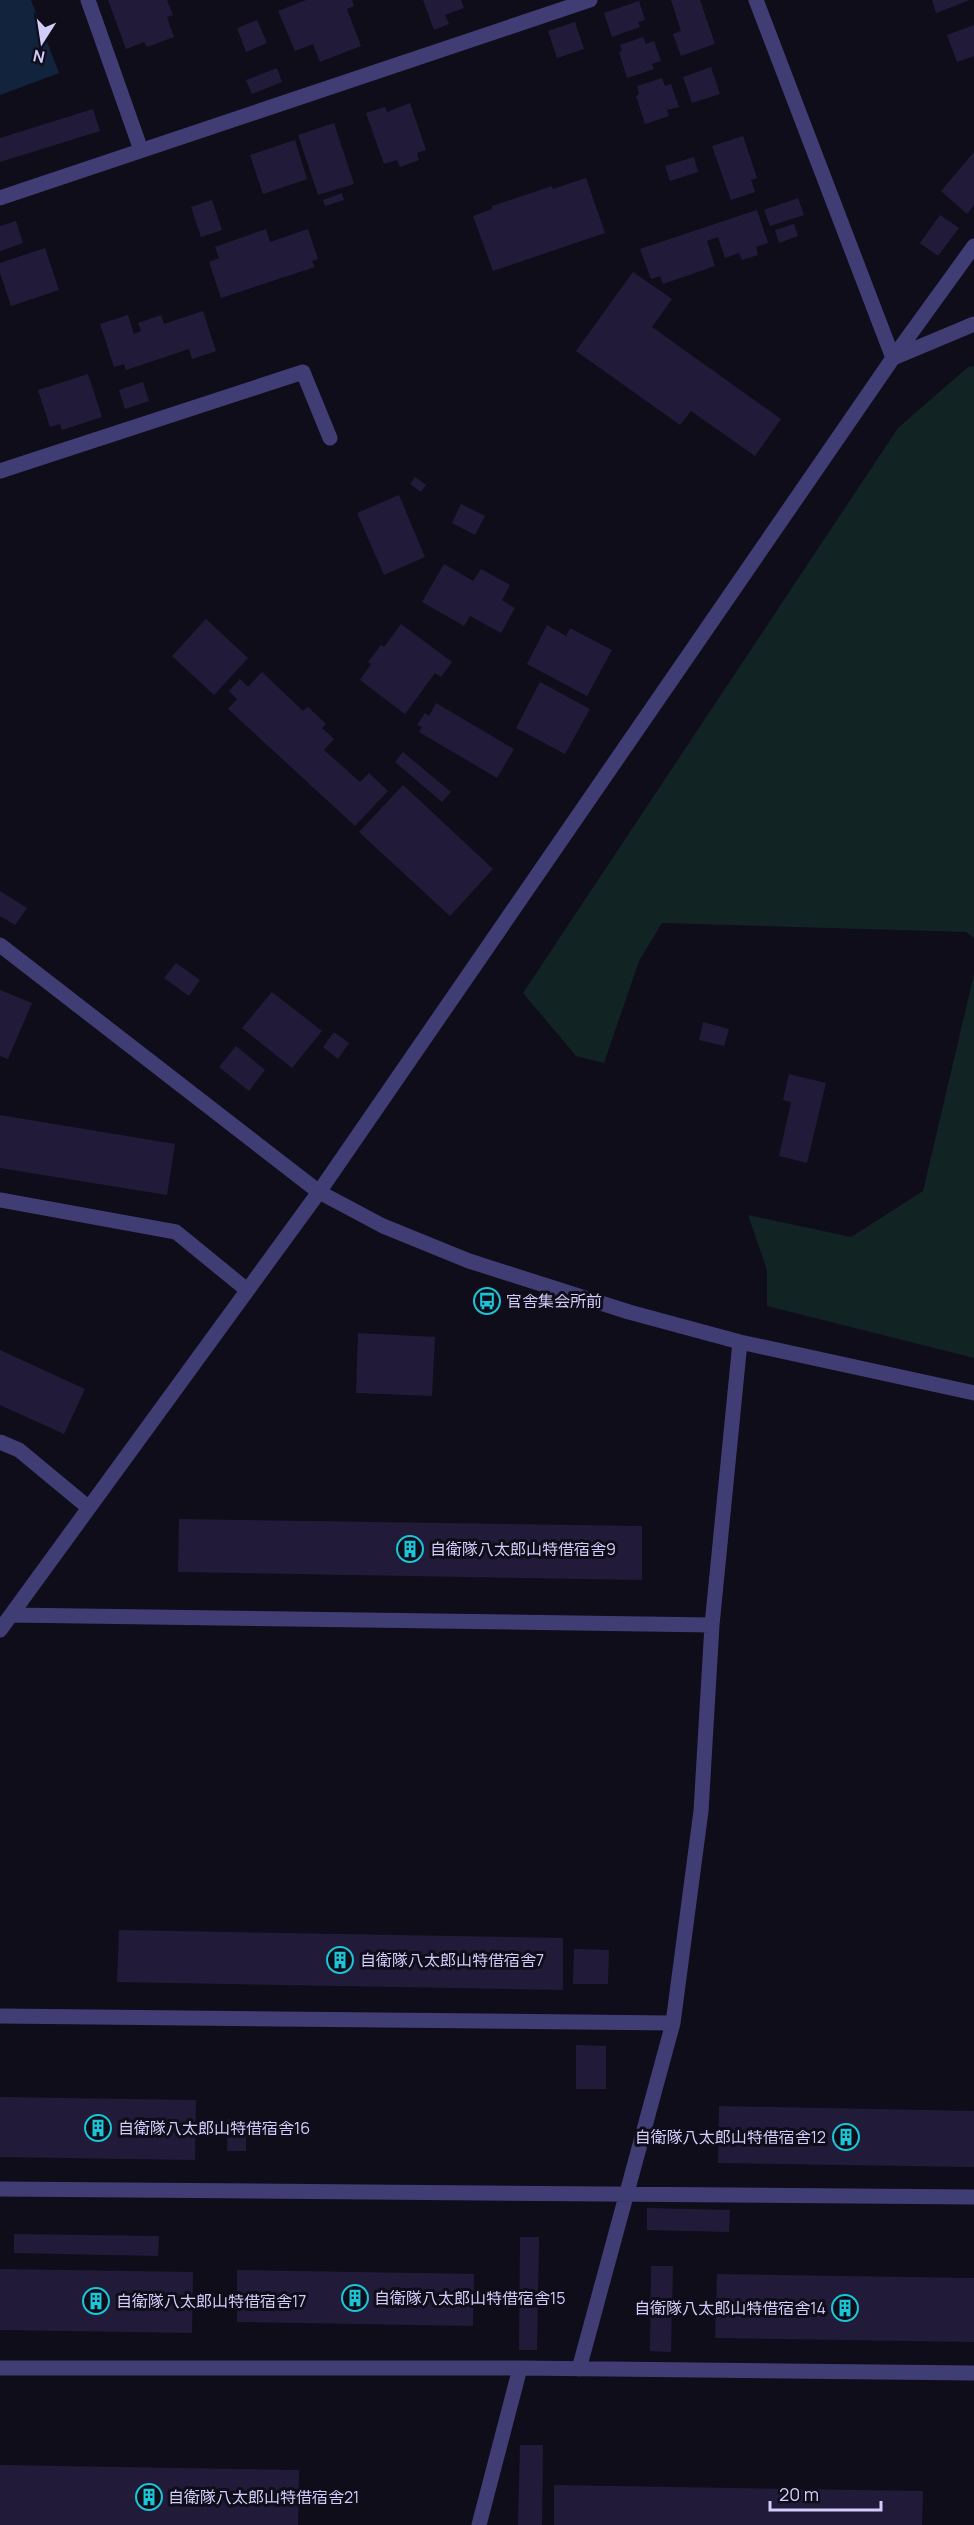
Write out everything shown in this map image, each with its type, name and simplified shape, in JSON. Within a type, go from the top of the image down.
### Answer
[{"type":"street","points":[[87,0],[141,150]]},
{"type":"street","points":[[0,198],[590,0]]},
{"type":"street","points":[[756,0],[893,358]]},
{"type":"street","points":[[0,1630],[319,1192],[893,358],[974,246]]},
{"type":"street","points":[[893,358],[974,324]]},
{"type":"street","points":[[0,471],[303,372],[330,438]]},
{"type":"street","points":[[0,945],[319,1192],[383,1226],[469,1261],[629,1312],[740,1342],[974,1393]]},
{"type":"street","points":[[0,1200],[176,1232],[247,1290]]},
{"type":"street","points":[[579,2369],[673,2023],[701,1811],[712,1625],[740,1342]]},
{"type":"street","points":[[0,1442],[19,1450],[89,1508]]},
{"type":"street","points":[[11,1616],[712,1625]]},
{"type":"street","points":[[0,2016],[673,2023]]},
{"type":"street","points":[[0,2189],[974,2197]]},
{"type":"street","points":[[0,2368],[520,2368],[974,2373]]},
{"type":"street","points":[[479,2525],[520,2368]]},
{"type":"shaded area","points":[[974,366],[974,938],[966,932],[662,923],[639,961],[604,1063],[576,1056],[523,993],[898,428],[968,367]]},
{"type":"shaded area","points":[[974,974],[974,1358],[767,1306],[767,1270],[748,1215],[851,1237],[923,1191]]},
{"type":"water","points":[[0,0],[31,0],[59,73],[0,95]]},
{"type":"building","points":[[108,0],[167,0],[173,15],[167,17],[174,37],[147,47],[144,42],[126,49]]},
{"type":"building","points":[[306,0],[352,0],[354,6],[347,9],[361,46],[320,62],[313,44],[295,51],[278,11]]},
{"type":"building","points":[[423,0],[461,0],[464,8],[445,15],[449,24],[434,30]]},
{"type":"building","points":[[671,0],[700,0],[715,44],[681,56],[673,34],[681,31]]},
{"type":"building","points":[[932,0],[970,0],[936,13]]},
{"type":"building","points":[[639,1],[645,20],[638,22],[640,27],[612,37],[604,13]]},
{"type":"building","points":[[257,20],[267,43],[246,52],[237,28]]},
{"type":"building","points":[[575,22],[584,49],[557,58],[548,31]]},
{"type":"building","points":[[974,25],[974,56],[957,62],[947,35]]},
{"type":"building","points":[[643,37],[646,44],[654,41],[661,61],[652,64],[654,69],[627,78],[619,52],[622,51],[620,45]]},
{"type":"building","points":[[711,67],[720,94],[692,103],[683,77]]},
{"type":"building","points":[[277,68],[282,82],[252,94],[246,80]]},
{"type":"building","points":[[662,78],[665,86],[671,84],[679,107],[667,110],[669,116],[645,124],[636,96],[639,94],[637,86]]},
{"type":"building","points":[[410,103],[426,150],[417,153],[419,160],[400,167],[397,160],[384,164],[366,113],[385,107],[387,112]]},
{"type":"building","points":[[93,109],[100,131],[0,162],[0,138]]},
{"type":"building","points":[[334,123],[354,184],[318,195],[298,135]]},
{"type":"building","points":[[743,136],[757,178],[751,180],[755,192],[731,200],[712,146]]},
{"type":"building","points":[[295,140],[307,179],[263,194],[250,155]]},
{"type":"building","points":[[974,152],[974,205],[967,214],[941,191]]},
{"type":"building","points":[[694,157],[698,172],[670,181],[665,166]]},
{"type":"building","points":[[586,178],[605,233],[493,271],[473,216],[492,209],[492,206],[552,186],[553,189]]},
{"type":"building","points":[[342,193],[344,200],[325,206],[323,200]]},
{"type":"building","points":[[798,198],[804,215],[770,226],[764,210]]},
{"type":"building","points":[[212,200],[222,230],[201,237],[191,207]]},
{"type":"building","points":[[757,210],[768,243],[756,247],[758,255],[742,260],[739,253],[725,258],[718,237],[707,241],[715,266],[663,284],[660,276],[651,279],[640,249]]},
{"type":"building","points":[[940,215],[959,228],[938,256],[920,243]]},
{"type":"building","points":[[16,221],[23,243],[0,251],[0,226]]},
{"type":"building","points":[[794,224],[798,236],[779,243],[775,230]]},
{"type":"building","points":[[266,229],[270,242],[308,229],[318,259],[312,261],[315,267],[221,298],[209,262],[219,258],[215,247]]},
{"type":"building","points":[[45,248],[59,290],[11,306],[0,273],[0,263]]},
{"type":"building","points":[[633,272],[672,299],[652,327],[781,419],[755,456],[691,411],[680,425],[576,351]]},
{"type":"building","points":[[203,311],[216,351],[192,359],[189,349],[126,370],[124,364],[114,367],[100,324],[128,315],[134,334],[141,331],[138,323],[161,315],[164,324]]},
{"type":"building","points":[[88,374],[102,417],[62,430],[60,424],[50,427],[38,390]]},
{"type":"building","points":[[143,382],[149,401],[125,409],[119,390]]},
{"type":"building","points":[[415,477],[426,485],[421,492],[410,484]]},
{"type":"building","points":[[399,495],[425,557],[384,575],[357,513]]},
{"type":"building","points":[[461,504],[485,516],[475,535],[452,523]]},
{"type":"building","points":[[444,564],[473,581],[481,569],[510,585],[502,600],[515,608],[501,633],[470,616],[464,626],[422,602]]},
{"type":"building","points":[[206,619],[248,658],[214,695],[172,656]]},
{"type":"building","points":[[401,624],[452,662],[441,677],[435,673],[405,714],[360,680],[371,664],[368,662],[381,645],[384,647]]},
{"type":"building","points":[[547,625],[566,636],[570,628],[612,650],[587,696],[527,664]]},
{"type":"building","points":[[262,672],[303,711],[308,707],[326,724],[322,728],[334,739],[324,750],[360,782],[369,773],[388,791],[355,826],[228,709],[237,699],[229,691],[240,679],[248,687]]},
{"type":"building","points":[[540,682],[590,709],[565,754],[516,728]]},
{"type":"building","points":[[436,703],[514,749],[497,778],[419,732],[422,727],[417,725],[425,713],[429,716]]},
{"type":"building","points":[[403,752],[451,792],[442,802],[395,762]]},
{"type":"building","points":[[403,785],[493,869],[450,916],[359,832]]},
{"type":"building","points":[[0,891],[27,908],[15,925],[0,916]]},
{"type":"building","points":[[176,963],[200,980],[189,996],[164,978]]},
{"type":"building","points":[[0,990],[32,1003],[8,1059],[0,1056]]},
{"type":"building","points":[[272,992],[322,1031],[292,1068],[242,1028]]},
{"type":"building","points":[[703,1022],[729,1029],[724,1046],[699,1040]]},
{"type":"building","points":[[334,1032],[349,1043],[338,1059],[323,1047]]},
{"type":"building","points":[[236,1046],[265,1070],[249,1091],[219,1067]]},
{"type":"building","points":[[789,1074],[826,1083],[807,1163],[779,1156],[791,1102],[783,1100]]},
{"type":"building","points":[[0,1115],[175,1144],[167,1195],[0,1168]]},
{"type":"building","points":[[358,1333],[435,1337],[432,1396],[356,1393]]},
{"type":"building","points":[[0,1350],[85,1389],[64,1434],[0,1405]]},
{"type":"building","name":"自衛隊八太郎山特借宿舎9","points":[[179,1519],[642,1526],[642,1580],[178,1572]]},
{"type":"building","name":"自衛隊八太郎山特借宿舎7","points":[[119,1930],[563,1938],[563,1990],[117,1982]]},
{"type":"building","points":[[574,1949],[609,1950],[608,1984],[573,1984]]},
{"type":"building","points":[[576,2045],[606,2046],[606,2089],[576,2089]]},
{"type":"building","name":"自衛隊八太郎山特借宿舎16","points":[[0,2097],[196,2100],[195,2160],[0,2157]]},
{"type":"building","name":"自衛隊八太郎山特借宿舎12","points":[[719,2106],[974,2111],[974,2167],[718,2163]]},
{"type":"building","points":[[228,2119],[246,2120],[246,2151],[227,2151]]},
{"type":"building","points":[[647,2208],[730,2210],[729,2232],[647,2230]]},
{"type":"building","points":[[14,2234],[159,2236],[158,2256],[14,2253]]},
{"type":"building","points":[[520,2237],[539,2237],[537,2350],[519,2350]]},
{"type":"building","points":[[651,2266],[673,2266],[671,2352],[650,2351]]},
{"type":"building","name":"自衛隊八太郎山特借宿舎17","points":[[0,2269],[193,2272],[192,2333],[0,2330]]},
{"type":"building","name":"自衛隊八太郎山特借宿舎15","points":[[237,2270],[474,2274],[473,2326],[237,2322]]},
{"type":"building","name":"自衛隊八太郎山特借宿舎14","points":[[717,2274],[974,2278],[974,2342],[715,2338]]},
{"type":"building","points":[[520,2445],[543,2445],[542,2525],[518,2525]]},
{"type":"building","name":"自衛隊八太郎山特借宿舎21","points":[[0,2465],[299,2470],[298,2525],[0,2525]]},
{"type":"building","points":[[554,2485],[923,2491],[922,2525],[554,2525]]},
{"type":"place","name":"官舎集会所前","points":[[487,1301]]},
{"type":"place","name":"自衛隊八太郎山特借宿舎9","points":[[410,1549]]},
{"type":"place","name":"自衛隊八太郎山特借宿舎7","points":[[340,1960]]},
{"type":"place","name":"自衛隊八太郎山特借宿舎16","points":[[98,2128]]},
{"type":"place","name":"自衛隊八太郎山特借宿舎12","points":[[846,2137]]},
{"type":"place","name":"自衛隊八太郎山特借宿舎15","points":[[355,2298]]},
{"type":"place","name":"自衛隊八太郎山特借宿舎17","points":[[96,2301]]},
{"type":"place","name":"自衛隊八太郎山特借宿舎14","points":[[845,2308]]},
{"type":"place","name":"自衛隊八太郎山特借宿舎21","points":[[149,2497]]}]
